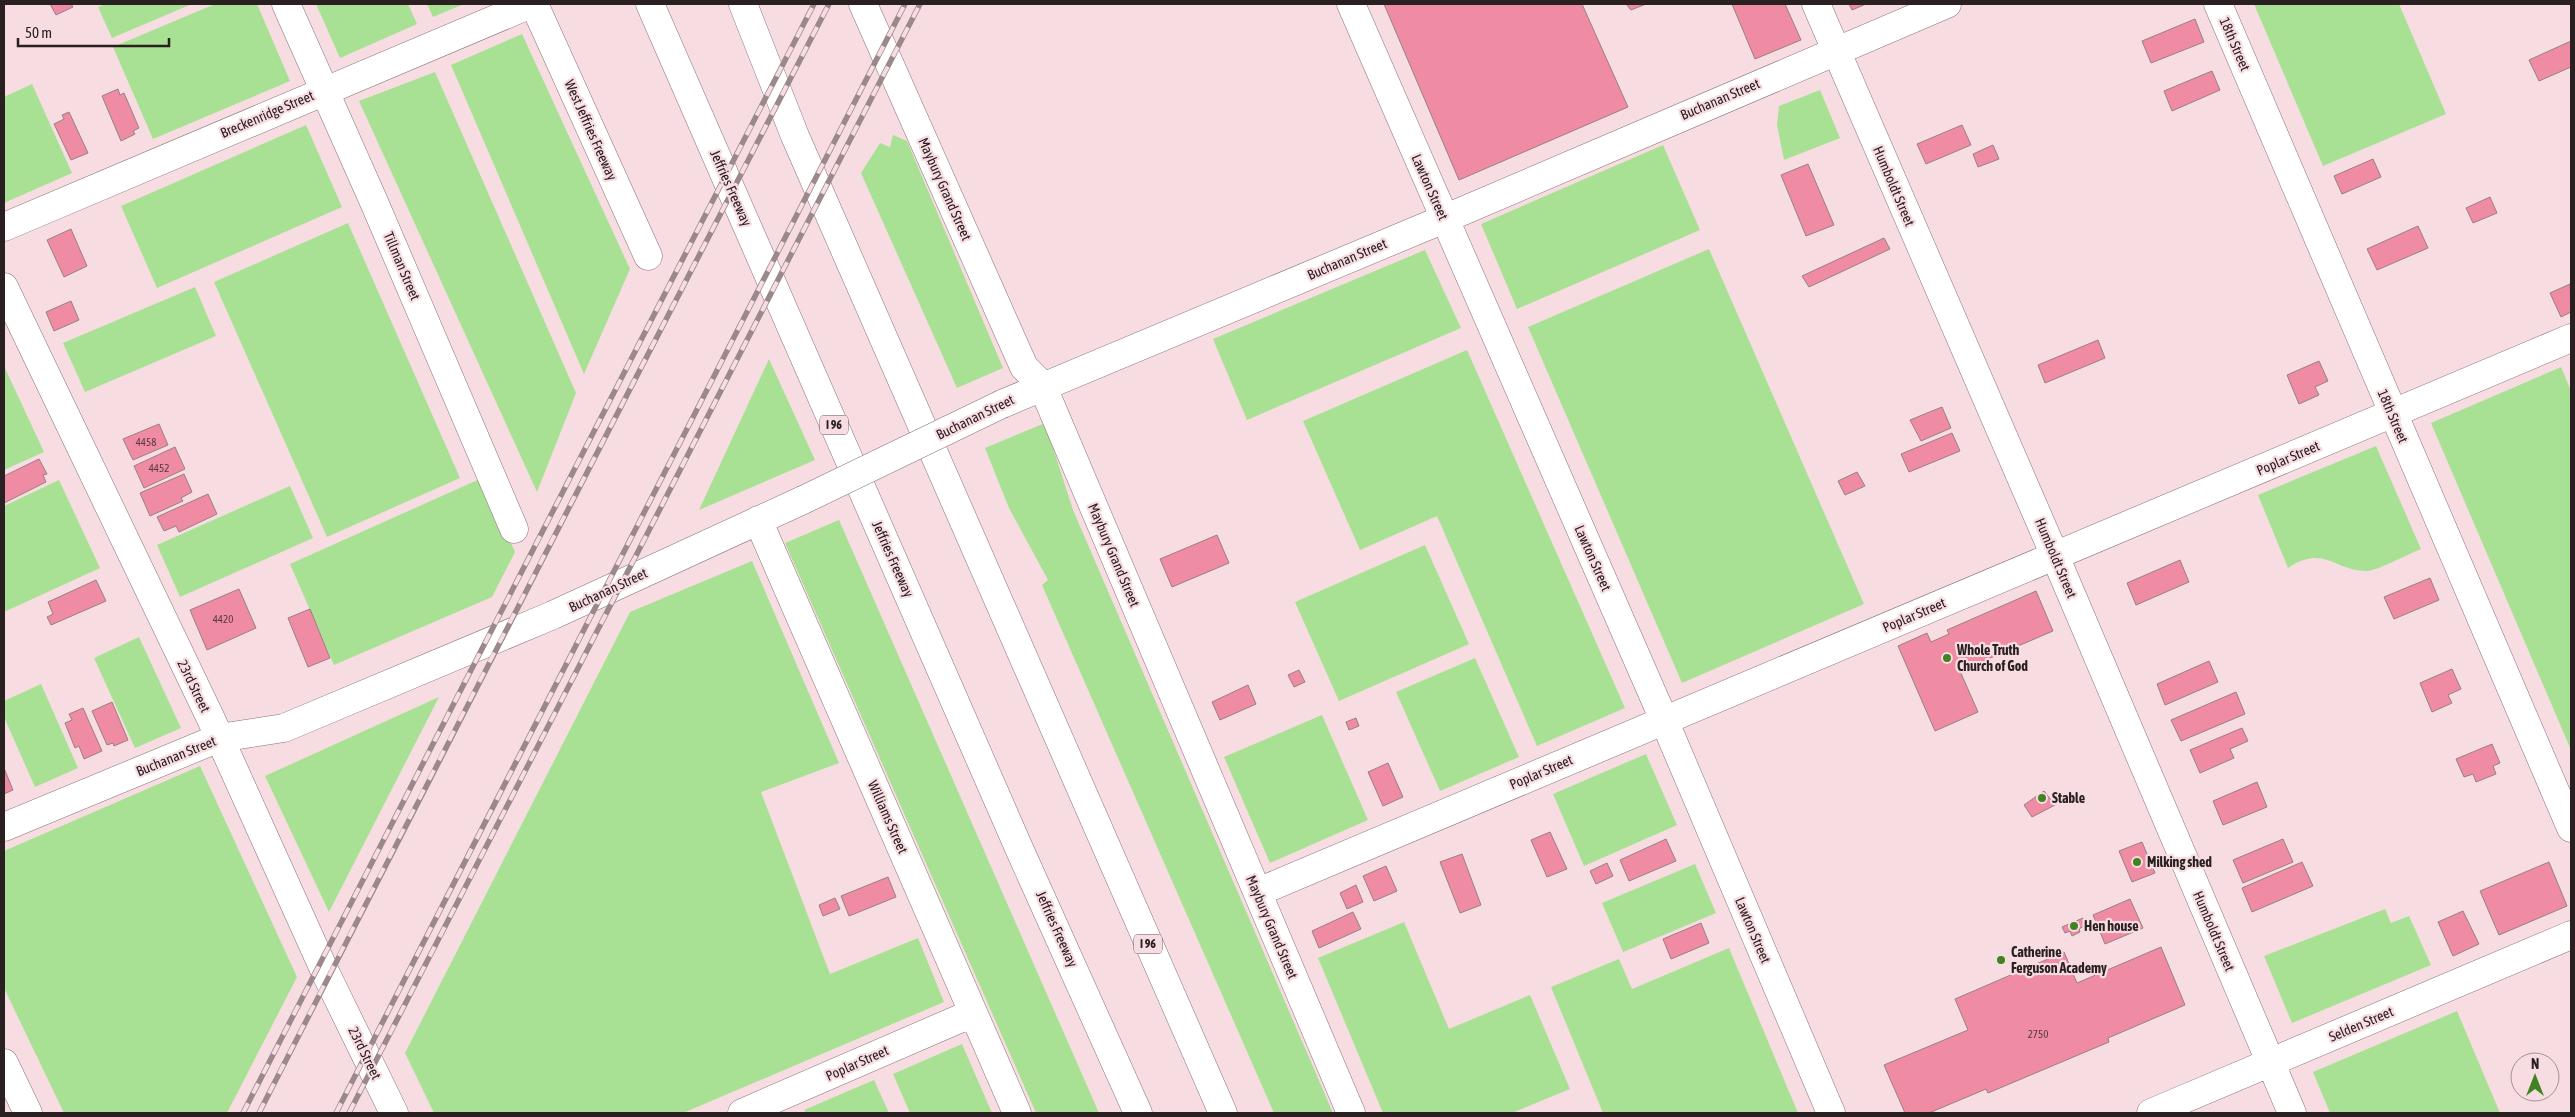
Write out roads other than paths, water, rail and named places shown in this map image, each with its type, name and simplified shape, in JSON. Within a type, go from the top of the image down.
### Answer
[{"type":"main road","name":"Tillman Street","points":[[286,4],[514,529]]},
{"type":"main road","name":"Breckenridge Street","points":[[4,227],[324,90],[532,4]]},
{"type":"main road","name":"West Jeffries Freeway","points":[[532,4],[648,256]]},
{"type":"main road","name":"Jeffries Freeway","points":[[650,4],[1138,1113]]},
{"type":"main road","name":"I 96","points":[[743,4],[795,136],[1223,1113]]},
{"type":"main road","name":"Maybury Grand Street","points":[[863,4],[1024,367],[1042,385],[1352,1113]]},
{"type":"main road","name":"Lawton Street","points":[[1351,4],[1664,720],[1831,1113]]},
{"type":"main road","name":"Humboldt Street","points":[[1816,4],[2055,556],[2292,1113]]},
{"type":"main road","name":"Buchanan Street","points":[[4,827],[218,738],[284,728],[552,615],[803,500],[1042,385],[1444,219],[1947,4]]},
{"type":"main road","name":"18th Street","points":[[2218,4],[2392,414],[2571,828]]},
{"type":"main road","name":"23rd Street","points":[[4,287],[218,738],[323,967],[394,1113]]},
{"type":"main road","name":"Poplar Street","points":[[1258,892],[2571,338]]},
{"type":"main road","name":"Williams Street","points":[[758,520],[1017,1113]]},
{"type":"main road","points":[[1054,924],[1122,1113]]},
{"type":"main road","name":"Selden Street","points":[[2151,1113],[2571,935]]},
{"type":"main road","name":"Poplar Street","points":[[742,1113],[769,1108],[973,1013]]},
{"type":"main road","points":[[4,1063],[28,1113]]},
{"type":"railway","points":[[243,1113],[814,4]]},
{"type":"railway","points":[[259,1113],[829,4]]},
{"type":"railway","points":[[336,1113],[905,4]]},
{"type":"railway","points":[[349,1113],[920,4]]},
{"type":"place","name":"Whole Truth Church of God","points":[[1947,658]]},
{"type":"place","name":"Stable","points":[[2042,798]]},
{"type":"place","name":"Milking shed","points":[[2137,862]]},
{"type":"place","name":"Hen house","points":[[2074,926]]},
{"type":"place","name":"Catherine Ferguson Academy","points":[[2001,960]]}]
